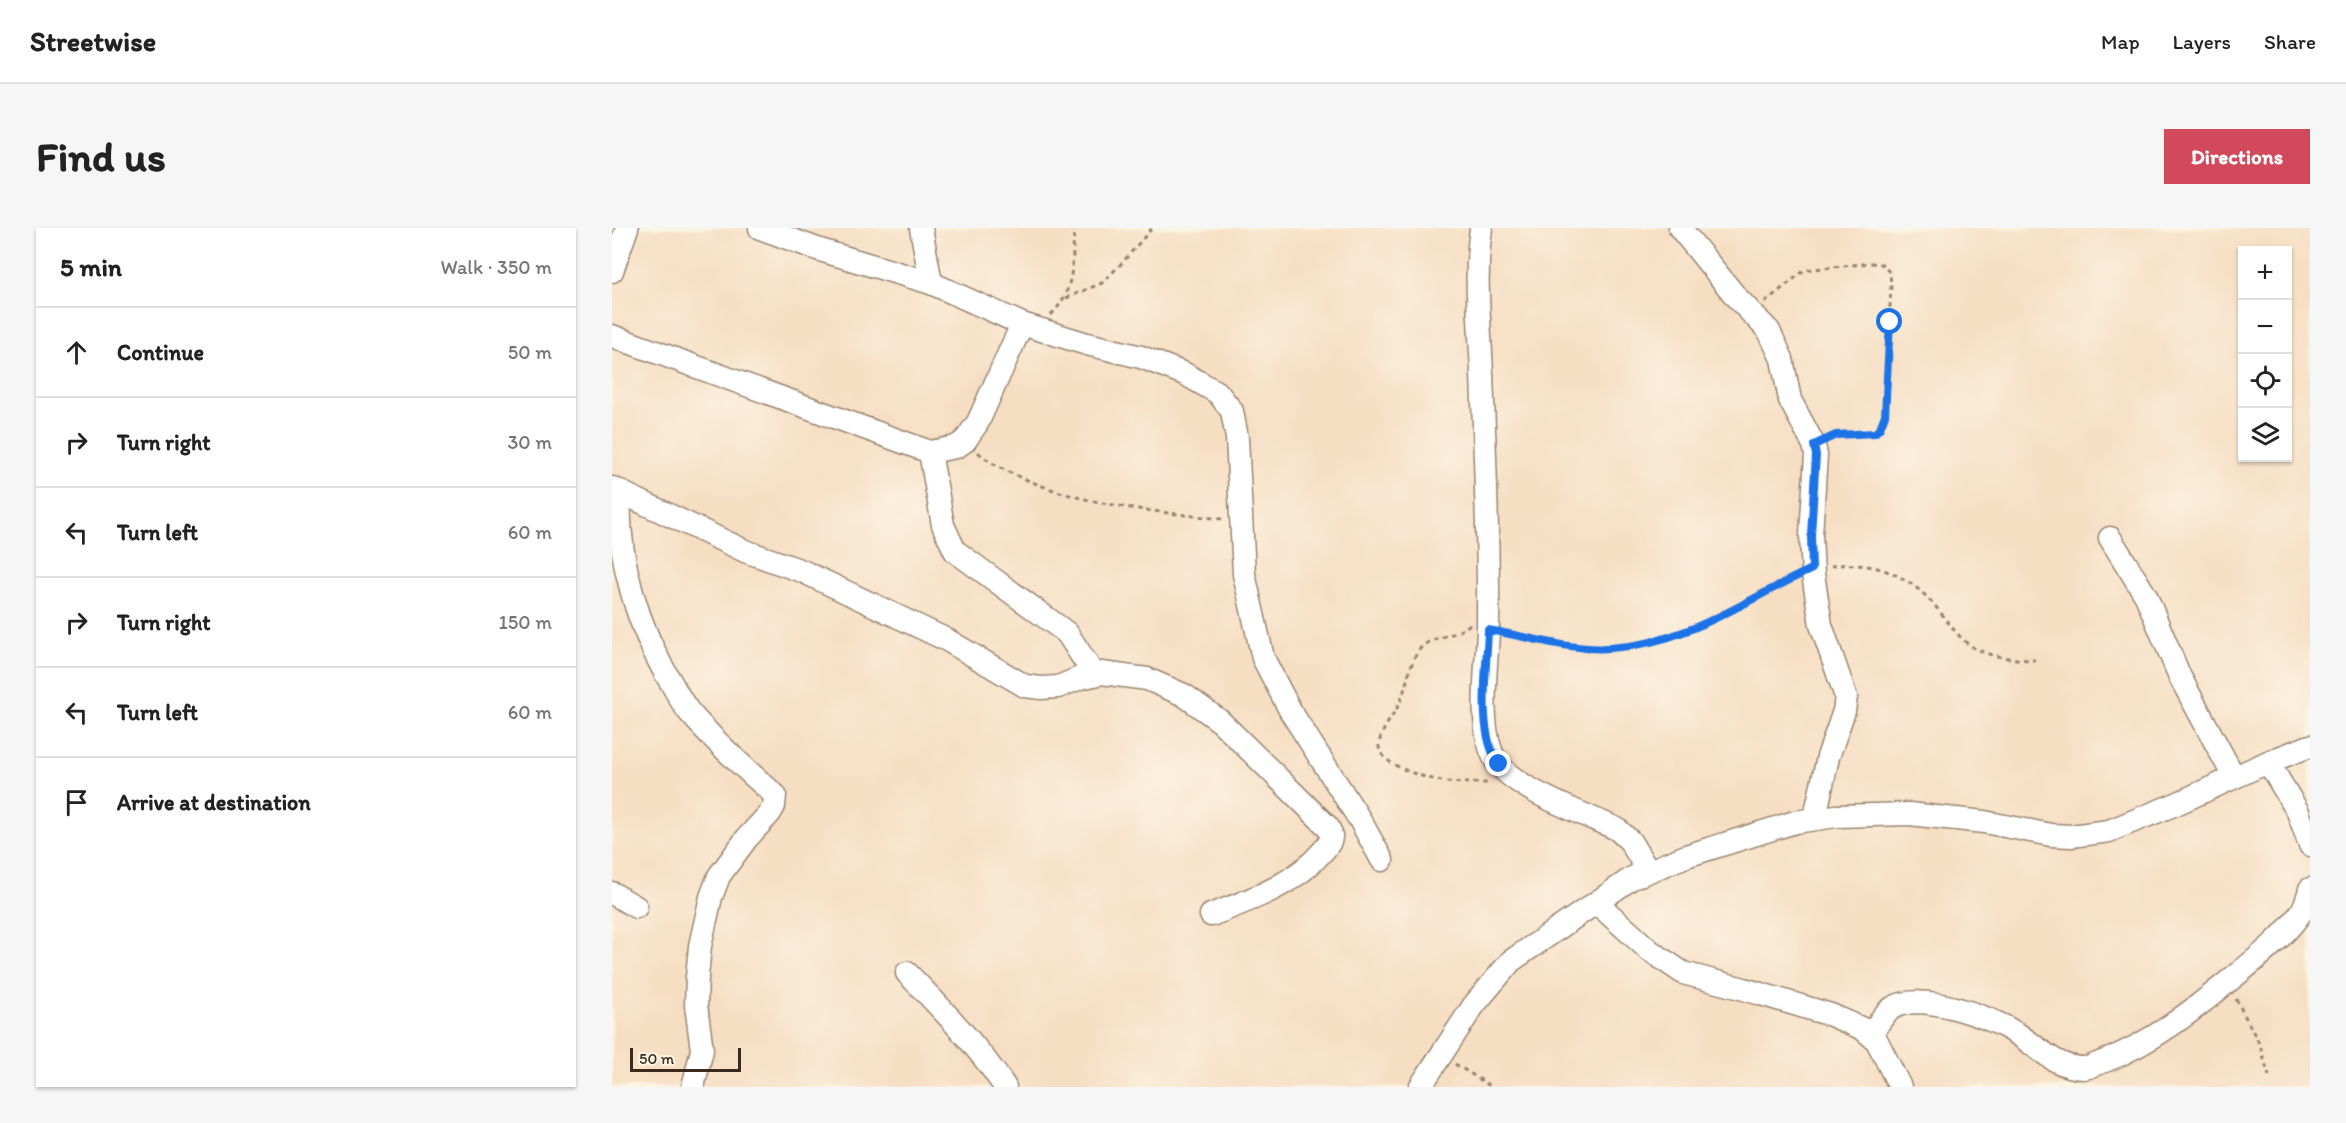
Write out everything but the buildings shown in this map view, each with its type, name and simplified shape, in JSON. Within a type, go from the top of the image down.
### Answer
[{"type":"street","points":[[612,271],[627,228]]},
{"type":"street","points":[[760,228],[820,250],[931,283],[1029,326],[1141,357],[1185,374],[1218,393],[1232,411],[1237,438],[1244,574],[1263,658],[1291,712],[1360,820],[1382,860]]},
{"type":"street","points":[[921,228],[931,283]]},
{"type":"street","points":[[1481,228],[1477,295],[1486,456],[1488,630],[1484,690],[1488,734],[1497,762],[1520,782],[1617,830],[1630,841],[1648,871]]},
{"type":"street","points":[[1680,228],[1751,312],[1770,331],[1782,359],[1790,400],[1814,445],[1816,455],[1811,535],[1812,569],[1821,625],[1846,697],[1844,711],[1828,757],[1815,817]]},
{"type":"street","points":[[612,336],[930,452],[956,447],[965,441],[978,422],[1029,326]]},
{"type":"street","points":[[930,452],[943,525],[955,551],[1066,633],[1094,675]]},
{"type":"street","points":[[693,1087],[702,1050],[696,1005],[697,977],[700,946],[711,897],[719,876],[747,838],[770,813],[776,800],[775,795],[727,753],[688,711],[662,668],[641,625],[622,546],[616,489],[745,550],[802,571],[947,640],[1025,686],[1058,687],[1094,675],[1122,675],[1147,679],[1184,695],[1220,721],[1328,827],[1331,836],[1330,842],[1303,871],[1276,889],[1211,915]]},
{"type":"street","points":[[2110,538],[2146,596],[2180,676],[2234,777]]},
{"type":"street","points":[[1420,1087],[1474,1005],[1510,961],[1623,884],[1648,871],[1729,842],[1815,817],[1909,813],[2071,836],[2109,831],[2128,825],[2268,762],[2310,746]]},
{"type":"street","points":[[2268,762],[2298,812],[2310,845]]},
{"type":"street","points":[[1871,1035],[1891,1009],[1897,1006],[1907,1003],[1938,1005],[1990,1020],[2013,1031],[2054,1060],[2065,1065],[2087,1068],[2129,1051],[2166,1030],[2230,980],[2274,943],[2301,913],[2310,889]]},
{"type":"street","points":[[612,892],[636,907]]},
{"type":"street","points":[[1597,903],[1649,950],[1683,974],[1744,988],[1831,1015],[1871,1035],[1883,1052],[1900,1087]]},
{"type":"street","points":[[908,973],[954,1022],[988,1062],[1005,1087]]},
{"type":"path","points":[[1066,298],[1071,273],[1074,228]]},
{"type":"path","points":[[1029,326],[1053,313],[1066,298],[1102,283],[1152,228]]},
{"type":"path","points":[[1751,312],[1805,270],[1871,263],[1882,264],[1890,273],[1890,322],[1884,422],[1875,433],[1836,435],[1814,445]]},
{"type":"path","points":[[965,441],[994,465],[1058,493],[1113,506],[1240,521]]},
{"type":"path","points":[[1488,630],[1584,647],[1609,648],[1663,640],[1709,622],[1812,569],[1866,565],[1889,570],[1906,579],[1927,596],[1964,640],[1976,649],[1998,656],[2035,660]]},
{"type":"path","points":[[1488,605],[1479,616],[1458,633],[1420,649],[1401,699],[1383,732],[1378,747],[1381,755],[1387,760],[1427,778],[1458,782],[1520,782]]},
{"type":"path","points":[[2230,980],[2236,998],[2260,1045],[2269,1076]]},
{"type":"path","points":[[1441,1055],[1492,1087]]},
{"type":"route","points":[[1499,764],[1494,756],[1488,734],[1485,711],[1488,630],[1584,647],[1609,648],[1663,640],[1709,622],[1812,569],[1811,535],[1816,470],[1814,445],[1836,435],[1875,433],[1884,422],[1890,322]]}]
